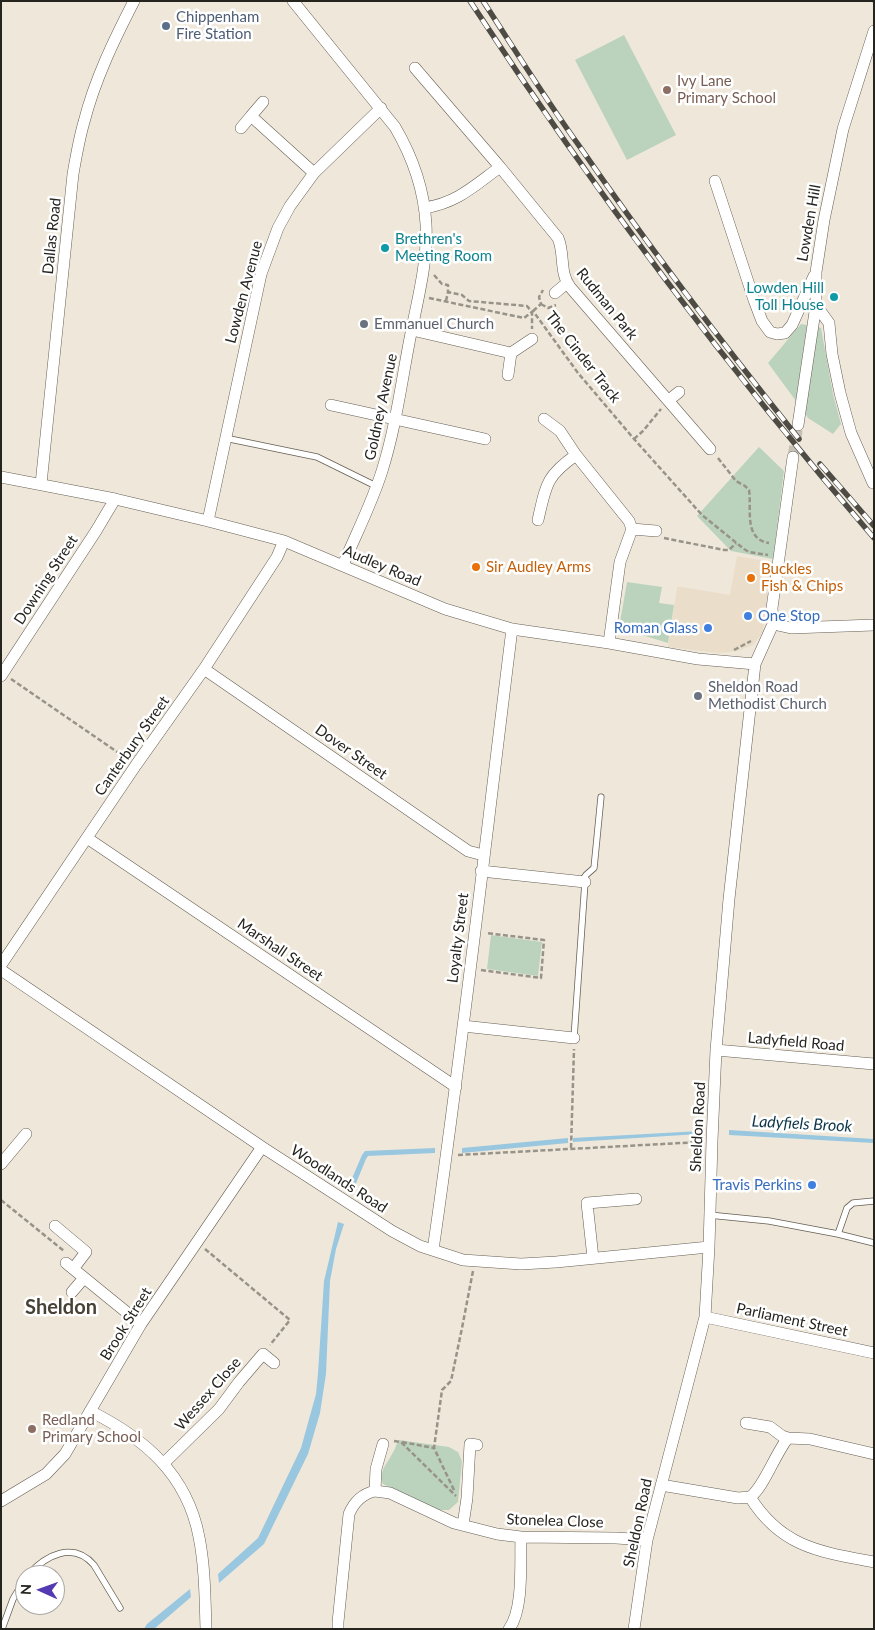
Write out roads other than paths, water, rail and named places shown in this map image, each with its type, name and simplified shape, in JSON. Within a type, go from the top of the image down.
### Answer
[{"type":"street","name":"Dallas Road","points":[[41,484],[73,174],[78,145],[94,91],[114,40],[134,1]]},
{"type":"street","name":"Goldney Avenue","points":[[293,1],[381,108],[400,135],[420,186],[427,237],[412,330],[382,470],[343,565]]},
{"type":"street","name":"Lowden Hill","points":[[798,425],[816,305],[816,272],[825,212],[843,129],[874,31]]},
{"type":"street","name":"Rudman Park","points":[[415,68],[558,238],[562,250],[562,271],[567,283],[710,449]]},
{"type":"street","points":[[241,128],[263,102]]},
{"type":"street","points":[[438,113],[447,105]]},
{"type":"street","name":"Lowden Avenue","points":[[208,521],[254,304],[269,249],[290,206],[314,174],[381,108]]},
{"type":"street","points":[[251,116],[314,174]]},
{"type":"street","points":[[424,208],[441,205],[459,197],[500,167]]},
{"type":"street","points":[[715,180],[754,300],[762,321],[770,332],[777,334],[785,333],[792,325],[816,272]]},
{"type":"street","points":[[555,293],[567,283]]},
{"type":"street","points":[[816,305],[829,323],[832,354],[851,433],[873,483]]},
{"type":"street","points":[[412,330],[511,353],[532,339]]},
{"type":"street","points":[[508,375],[511,353]]},
{"type":"street","points":[[669,400],[680,392]]},
{"type":"street","points":[[331,405],[485,439]]},
{"type":"street","points":[[544,419],[560,431],[576,455],[620,509],[632,529],[620,562],[608,643]]},
{"type":"street","points":[[538,520],[549,481],[558,469],[576,455]]},
{"type":"street","points":[[793,457],[772,608],[773,624],[791,628],[874,625]]},
{"type":"street","name":"Audley Road","points":[[1,477],[114,499],[284,541],[445,609],[512,629],[698,659],[755,664]]},
{"type":"street","name":"Downing Street","points":[[2,675],[96,531],[114,499]]},
{"type":"street","points":[[632,529],[656,531]]},
{"type":"street","name":"Canterbury Street","points":[[1,965],[136,765],[204,669],[277,557],[284,541]]},
{"type":"street","name":"Sheldon Road","points":[[634,1629],[647,1540],[705,1316],[716,1050],[730,899],[755,664],[773,624]]},
{"type":"street","name":"Loyalty Street","points":[[433,1250],[456,1087],[512,629]]},
{"type":"street","name":"Dover Street","points":[[204,669],[468,851],[483,855]]},
{"type":"street","name":"Marshall Street","points":[[87,838],[456,1087]]},
{"type":"street","points":[[481,871],[584,882]]},
{"type":"street","name":"Woodlands Road","points":[[1,970],[262,1146],[407,1240],[463,1260],[521,1264],[709,1248]]},
{"type":"street","points":[[463,1026],[574,1038]]},
{"type":"street","name":"Ladyfield Road","points":[[716,1050],[874,1064]]},
{"type":"street","points":[[1,1164],[26,1134]]},
{"type":"street","name":"Brook Street","points":[[1,1501],[52,1469],[65,1454],[142,1324],[262,1146]]},
{"type":"street","points":[[593,1258],[587,1202],[636,1199]]},
{"type":"street","points":[[55,1226],[86,1252],[70,1266],[142,1324]]},
{"type":"street","points":[[72,1292],[84,1278]]},
{"type":"street","name":"Parliament Street","points":[[705,1316],[874,1353]]},
{"type":"street","name":"Wessex Close","points":[[164,1463],[219,1409],[262,1354],[274,1363]]},
{"type":"street","points":[[90,1411],[120,1427],[151,1450],[164,1463],[180,1487],[196,1524],[202,1557],[206,1629]]},
{"type":"street","points":[[746,1423],[770,1427],[788,1438],[810,1438],[874,1454]]},
{"type":"street","points":[[661,1485],[738,1498],[750,1497],[756,1491],[788,1438]]},
{"type":"street","points":[[338,1629],[349,1514],[359,1499],[375,1491],[376,1469],[387,1442]]},
{"type":"street","points":[[463,1525],[467,1498],[470,1444]]},
{"type":"street","name":"Stonelea Close","points":[[375,1491],[390,1493],[439,1517],[497,1534],[521,1537],[647,1540]]},
{"type":"street","points":[[750,1497],[766,1520],[782,1534],[797,1542],[817,1549],[874,1562]]},
{"type":"street","points":[[512,1627],[518,1603],[521,1537]]},
{"type":"lane","points":[[226,438],[317,457],[376,486]]},
{"type":"lane","points":[[574,1038],[584,882],[586,874],[594,868],[601,796]]},
{"type":"lane","points":[[838,1234],[848,1208],[853,1203],[874,1201]]},
{"type":"lane","points":[[709,1215],[769,1221],[874,1243]]},
{"type":"lane","points":[[40,1565],[54,1556],[69,1552],[78,1553],[94,1565],[120,1608]]},
{"type":"lane","points":[[2,1629],[15,1596]]},
{"type":"water","points":[[729,1130],[874,1139],[874,1143],[729,1135]]},
{"type":"water","points":[[700,1131],[699,1134],[573,1142],[573,1138]]},
{"type":"water","points":[[568,1138],[568,1143],[462,1153],[462,1148]]},
{"type":"water","points":[[435,1148],[435,1153],[368,1156],[352,1193],[347,1190],[365,1151]]},
{"type":"water","points":[[338,1222],[344,1224],[336,1249],[330,1281],[326,1374],[320,1413],[308,1454],[264,1544],[219,1583],[218,1574],[258,1538],[301,1448],[316,1394],[324,1281]]},
{"type":"water","points":[[190,1589],[191,1597],[154,1629],[144,1629],[147,1624]]},
{"type":"tunnel","points":[[793,457],[798,425]]},
{"type":"railway","points":[[470,1],[564,140],[663,276],[766,409],[874,538]]},
{"type":"railway","points":[[483,1],[555,111],[633,221],[799,439]]},
{"type":"railway","points":[[820,464],[874,526]]},
{"type":"place","name":"Chippenham Fire Station","points":[[166,26]]},
{"type":"place","name":"Ivy Lane Primary School","points":[[667,90]]},
{"type":"place","name":"Brethren's Meeting Room","points":[[385,248]]},
{"type":"place","name":"Lowden Hill Toll House","points":[[834,297]]},
{"type":"place","name":"Emmanuel Church","points":[[364,324]]},
{"type":"place","name":"Sir Audley Arms","points":[[476,567]]},
{"type":"place","name":"Buckles Fish & Chips","points":[[751,578]]},
{"type":"place","name":"One Stop","points":[[748,616]]},
{"type":"place","name":"Roman Glass","points":[[708,628]]},
{"type":"place","name":"Sheldon Road Methodist Church","points":[[698,696]]},
{"type":"place","name":"Travis Perkins","points":[[812,1185]]},
{"type":"place","name":"Redland Primary School","points":[[32,1429]]},
{"type":"district","name":"Sheldon","points":[[61,1308]]},
{"type":"water label","name":"Ladyfiels Brook","points":[[802,1124]]}]
